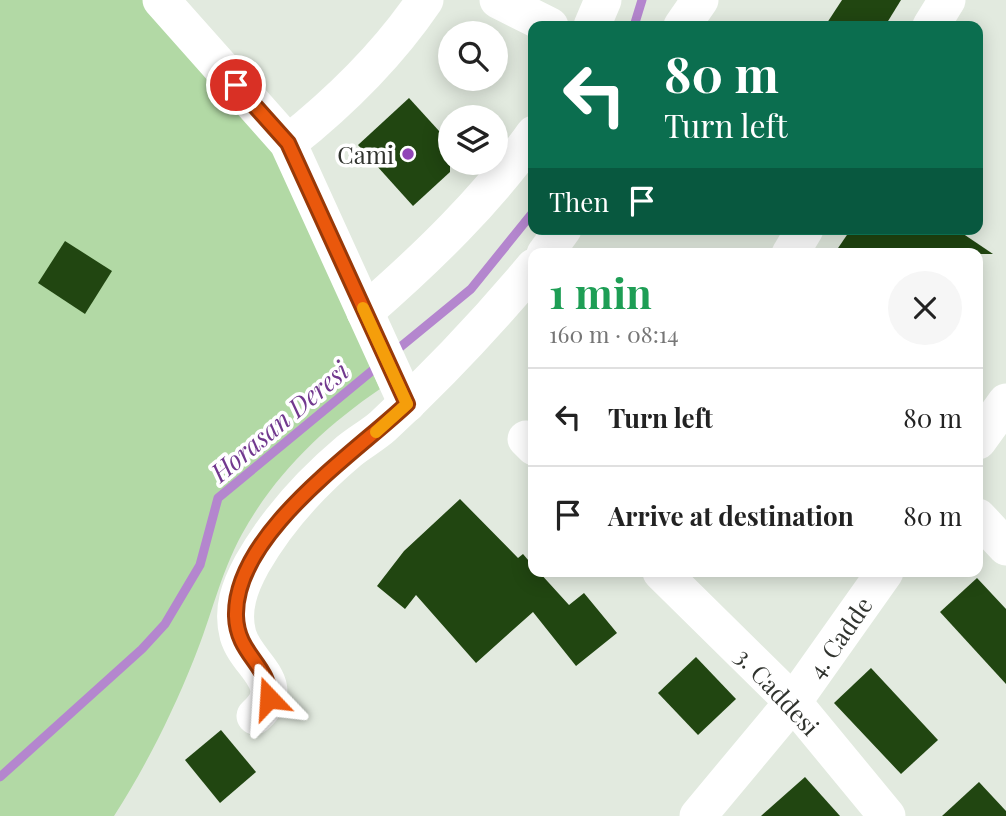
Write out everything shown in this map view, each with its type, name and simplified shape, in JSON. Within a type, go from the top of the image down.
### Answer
[{"type":"street","points":[[161,0],[288,143],[407,404]]},
{"type":"street","points":[[288,143],[353,87],[382,56],[425,0]]},
{"type":"street","points":[[498,0],[540,21]]},
{"type":"street","points":[[594,21],[603,0]]},
{"type":"street","points":[[685,21],[700,0]]},
{"type":"street","points":[[934,21],[947,0]]},
{"type":"street","points":[[365,312],[449,235],[528,142]]},
{"type":"street","points":[[255,716],[264,708],[269,686],[265,675],[244,650],[238,634],[236,606],[244,579],[261,548],[303,494],[327,470],[407,404],[476,333],[528,274]]},
{"type":"street","points":[[983,434],[1006,402]]},
{"type":"street","points":[[983,522],[1006,547]]},
{"type":"street","name":"3. Caddesi","points":[[666,577],[793,702],[887,816]]},
{"type":"street","name":"4. Cadde","points":[[698,816],[793,702],[881,577]]},
{"type":"green space","points":[[0,0],[143,0],[280,155],[380,389],[339,419],[302,453],[255,512],[228,565],[186,679],[167,720],[148,759],[114,816],[0,816]]},
{"type":"building","points":[[842,0],[901,0],[888,21],[828,21]]},
{"type":"building","name":"Cami","points":[[409,98],[438,130],[438,175],[447,175],[413,206],[358,145]]},
{"type":"building","points":[[847,235],[965,235],[993,254],[983,254],[983,248],[838,248]]},
{"type":"building","points":[[65,241],[112,271],[85,314],[38,283]]},
{"type":"building","points":[[460,499],[518,558],[523,554],[528,560],[528,577],[544,577],[569,605],[584,593],[617,633],[576,666],[533,612],[476,663],[416,595],[405,609],[377,586],[404,551]]},
{"type":"building","points":[[977,578],[1006,609],[1006,684],[940,612]]},
{"type":"building","points":[[696,657],[736,699],[698,735],[658,693]]},
{"type":"building","points":[[871,668],[938,740],[901,774],[834,703]]},
{"type":"building","points":[[221,730],[256,772],[220,803],[185,760]]},
{"type":"building","points":[[805,777],[840,816],[761,816]]},
{"type":"building","points":[[979,782],[1006,811],[1006,816],[942,816]]},
{"type":"waterway","name":"Horasan Deresi","points":[[636,21],[642,0]]},
{"type":"waterway","name":"Horasan Deresi","points":[[393,353],[471,289],[528,218]]},
{"type":"waterway","name":"Horasan Deresi","points":[[0,777],[142,649],[165,624],[200,565],[218,498],[379,365]]},
{"type":"slow traffic","points":[[363,308],[407,404],[376,432]]},
{"type":"place","name":"Cami","points":[[408,154]]},
{"type":"route","points":[[236,85],[288,143],[407,404],[380,429],[327,470],[303,494],[261,548],[244,579],[236,606],[238,634],[244,650],[265,675],[269,698]]}]
